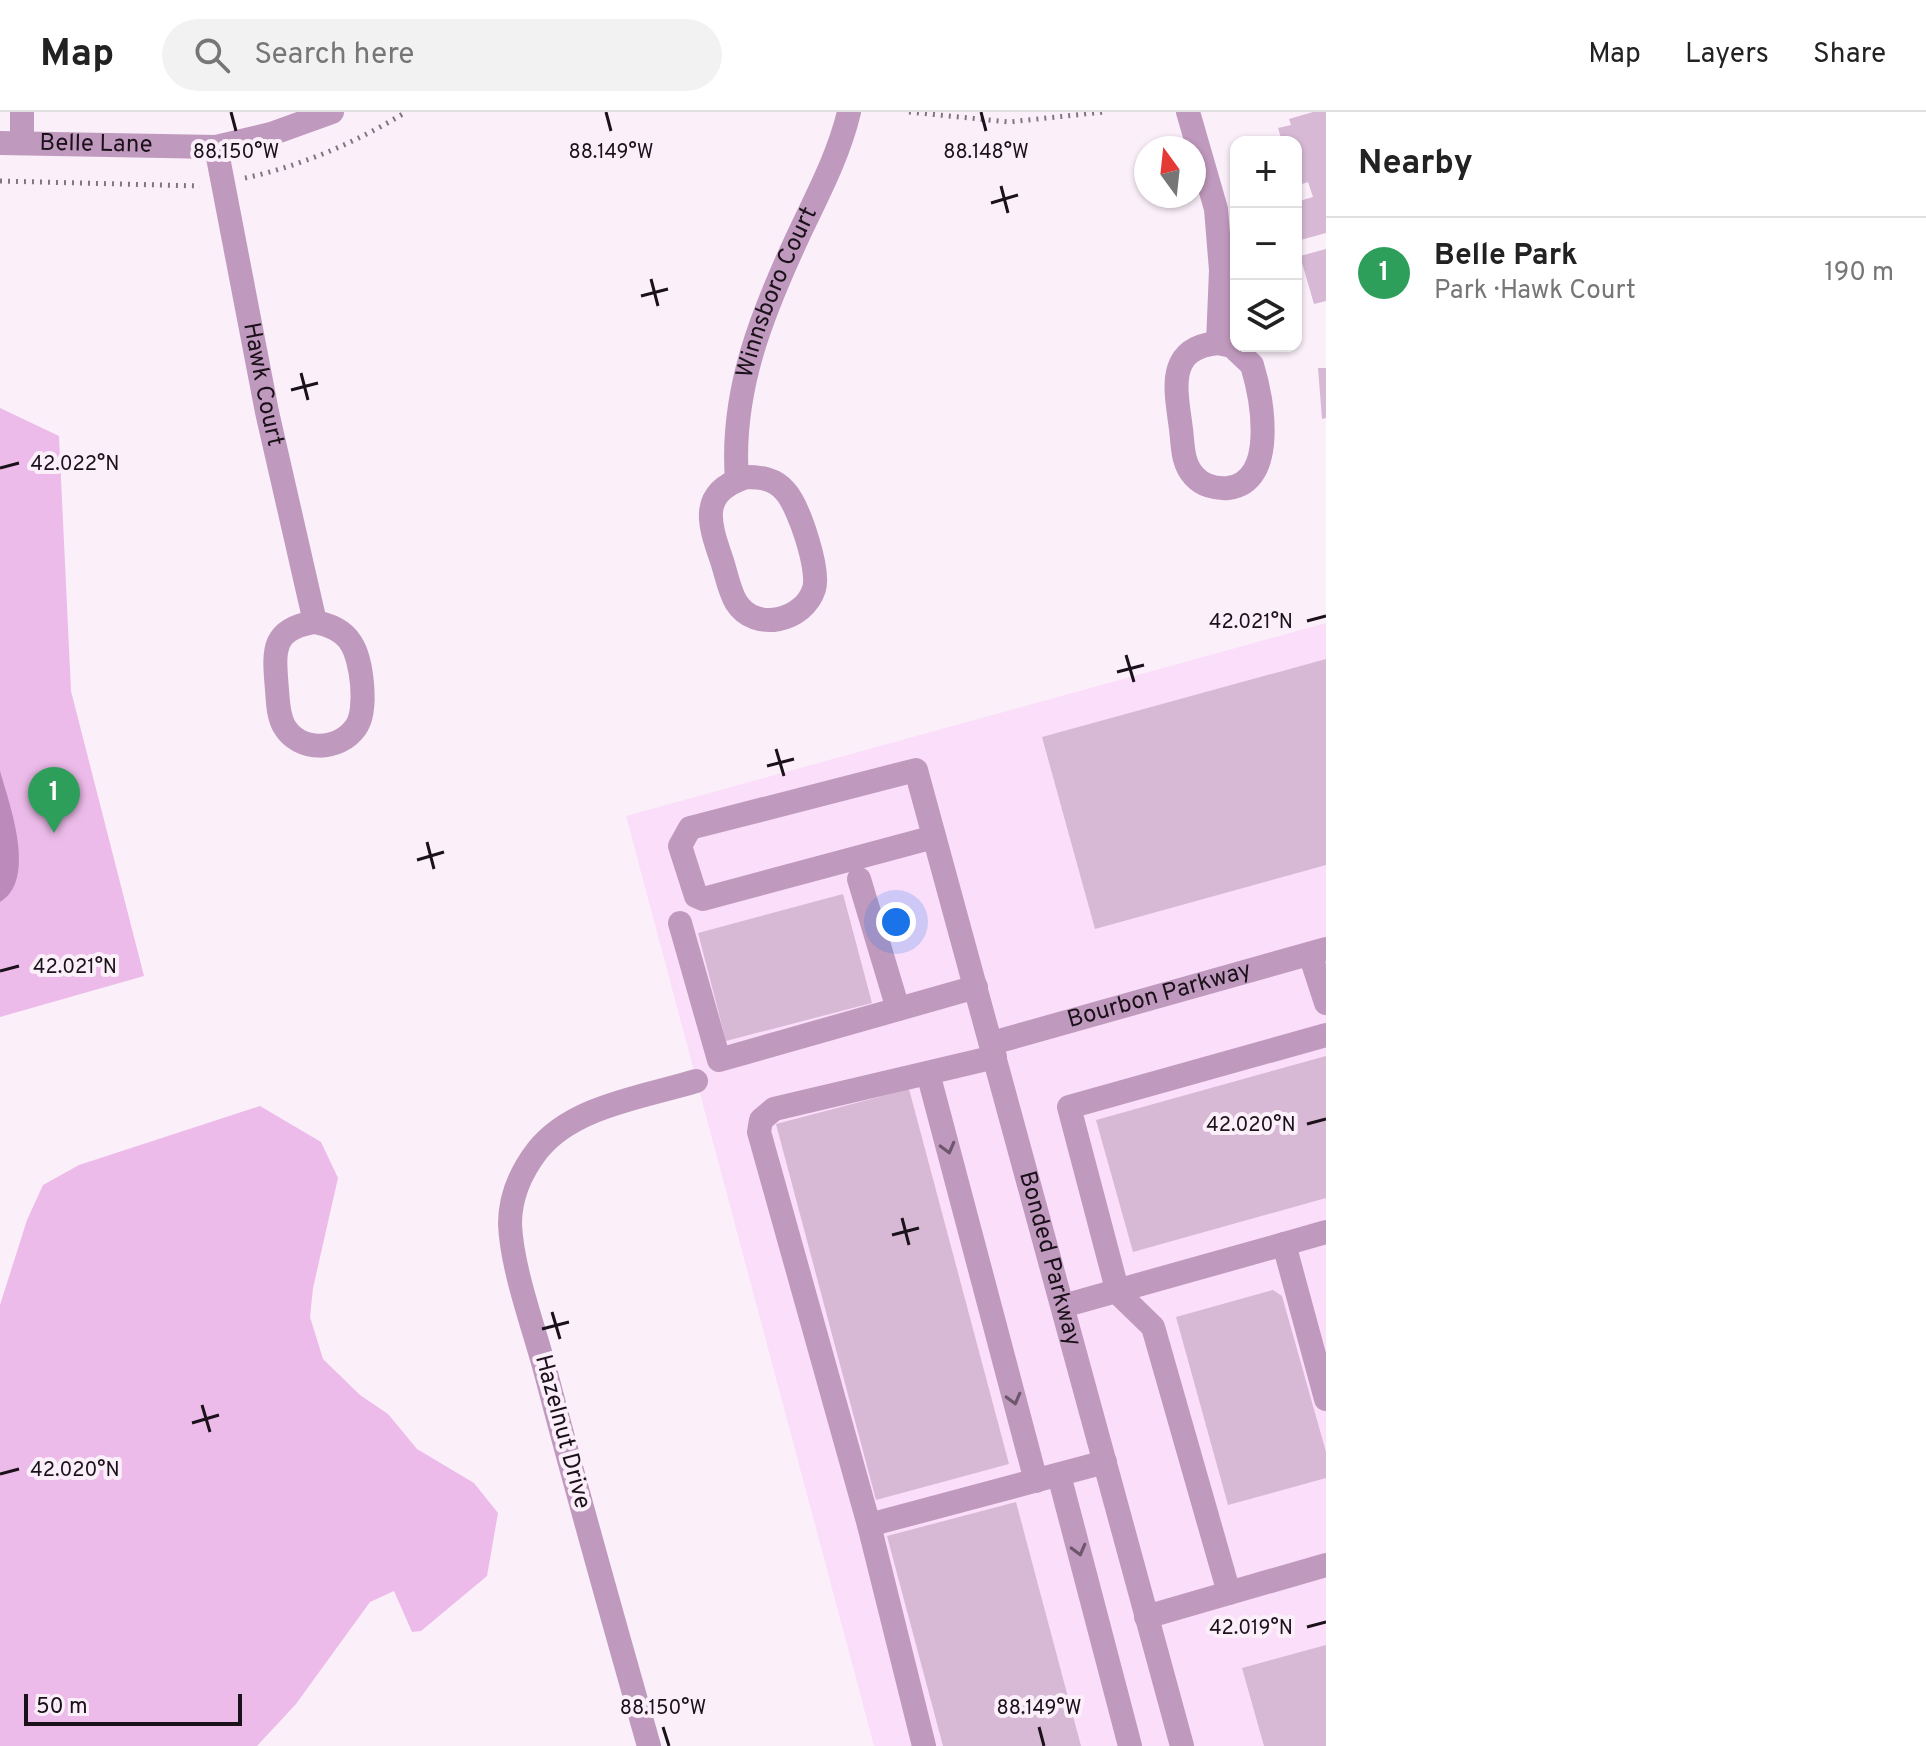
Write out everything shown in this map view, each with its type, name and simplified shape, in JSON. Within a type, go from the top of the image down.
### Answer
[{"type":"street","points":[[11,143],[22,112]]},
{"type":"street","name":"Belle Lane","points":[[11,143],[216,147],[271,134],[332,112]]},
{"type":"street","name":"Winnsboro Court","points":[[737,480],[736,424],[752,346],[791,250],[841,144],[849,112]]},
{"type":"street","points":[[1188,112],[1216,209],[1221,270],[1218,343]]},
{"type":"street","name":"Hawk Court","points":[[216,147],[267,412],[315,622]]},
{"type":"street","points":[[1218,343],[1232,346],[1252,365],[1263,454],[1250,478],[1226,488],[1201,482],[1185,462],[1175,384],[1177,371],[1193,350],[1218,343]]},
{"type":"street","points":[[760,477],[774,482],[793,503],[817,571],[811,599],[789,618],[760,619],[736,602],[708,517],[720,491],[737,480],[760,477]]},
{"type":"street","points":[[315,622],[330,625],[352,644],[357,657],[362,714],[346,738],[320,747],[306,744],[285,728],[279,715],[274,653],[279,640],[289,631],[315,622]]},
{"type":"street","name":"Bonded Parkway","points":[[934,837],[703,899],[696,896],[680,846],[690,828],[916,770],[1182,1746]]},
{"type":"street","points":[[859,879],[898,1009]]},
{"type":"street","points":[[680,923],[719,1060],[976,987]]},
{"type":"street","points":[[1318,951],[1326,1003]]},
{"type":"street","name":"Bourbon Parkway","points":[[924,1746],[869,1525],[759,1132],[761,1120],[774,1109],[928,1073],[1318,951]]},
{"type":"street","points":[[1229,1593],[1153,1327],[1118,1293],[1069,1107],[1326,1035]]},
{"type":"street","points":[[928,1073],[1047,1478],[1130,1746]]},
{"type":"street","name":"Hazelnut Drive","points":[[649,1746],[526,1297],[512,1242],[510,1214],[515,1190],[529,1162],[561,1128],[590,1114],[696,1081]]},
{"type":"street","points":[[1063,1306],[1326,1232]]},
{"type":"street","points":[[1284,1244],[1326,1399]]},
{"type":"street","points":[[869,1525],[1105,1462]]},
{"type":"street","points":[[1146,1617],[1326,1565]]},
{"type":"path","points":[[909,112],[1009,122],[1104,112]]},
{"type":"shaded area","points":[[0,408],[59,436],[71,691],[144,976],[0,1017]]},
{"type":"shaded area","points":[[1326,623],[1326,1746],[874,1746],[626,816]]},
{"type":"shaded area","points":[[0,771],[14,821],[19,859],[17,877],[11,891],[0,902]]},
{"type":"shaded area","points":[[260,1106],[321,1142],[338,1178],[313,1288],[310,1317],[323,1359],[360,1395],[388,1414],[417,1449],[474,1483],[498,1513],[487,1576],[421,1631],[412,1632],[394,1591],[370,1602],[296,1704],[257,1746],[0,1746],[0,1305],[27,1220],[43,1185],[79,1165]]},
{"type":"building","points":[[1313,112],[1326,112],[1326,233],[1302,240],[1302,200],[1313,197],[1308,182],[1302,184],[1302,136],[1280,136],[1278,128],[1291,125],[1289,119]]},
{"type":"building","points":[[1326,249],[1326,301],[1314,304],[1302,255]]},
{"type":"building","points":[[1318,368],[1326,368],[1326,418],[1322,419]]},
{"type":"building","points":[[1326,659],[1326,865],[1095,929],[1042,737]]},
{"type":"building","points":[[843,894],[872,1003],[726,1041],[698,933]]},
{"type":"building","points":[[1326,1056],[1326,1198],[1133,1252],[1096,1120]]},
{"type":"building","points":[[909,1089],[1009,1464],[876,1500],[776,1124]]},
{"type":"building","points":[[1273,1290],[1282,1296],[1326,1452],[1326,1478],[1228,1505],[1176,1317]]},
{"type":"building","points":[[1016,1502],[1081,1746],[943,1746],[887,1536]]},
{"type":"building","points":[[1326,1645],[1326,1746],[1264,1746],[1242,1668]]},
{"type":"place","name":"Belle Park","points":[[54,833]]}]
